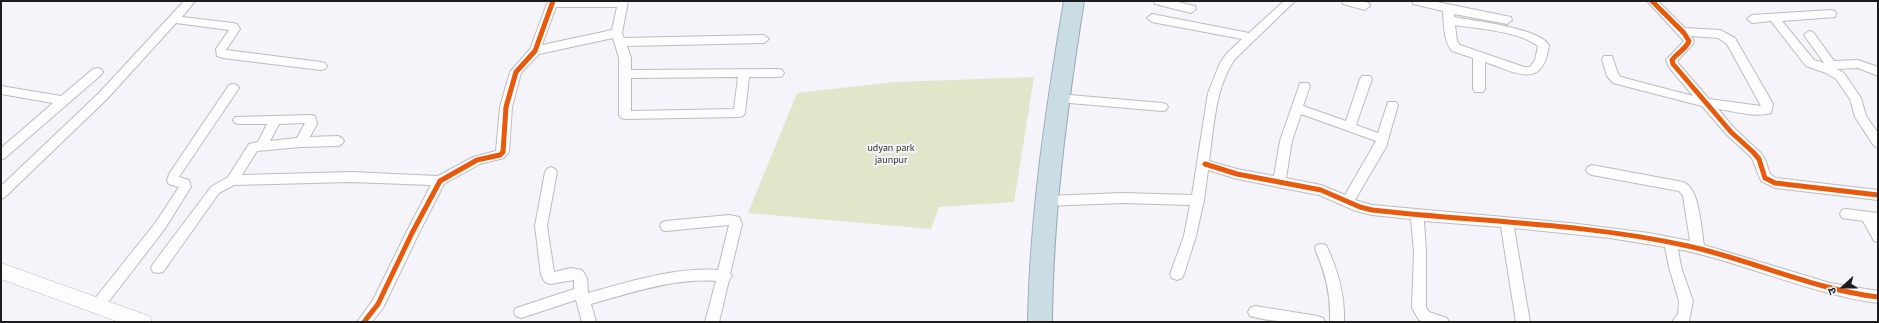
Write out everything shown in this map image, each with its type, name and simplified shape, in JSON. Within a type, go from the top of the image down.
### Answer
[{"type":"highway","points":[[1040,322],[1046,201],[1058,98],[1074,1]]},
{"type":"main road","points":[[1,270],[142,322]]},
{"type":"street","points":[[1,194],[103,96],[190,1]]},
{"type":"street","points":[[1159,1],[1191,9]]},
{"type":"street","points":[[1347,1],[1365,6]]},
{"type":"street","points":[[1418,1],[1448,9],[1507,20]]},
{"type":"street","points":[[1652,1],[1689,41],[1688,44],[1672,60],[1705,103],[1736,137],[1760,160],[1762,174],[1767,180],[1775,183],[1878,195]]},
{"type":"street","points":[[364,322],[378,304],[412,233],[440,181],[477,160],[500,155],[503,152],[506,107],[516,72],[535,51],[553,2],[622,2],[618,37],[625,58],[625,113],[630,115],[738,113],[744,73]]},
{"type":"street","points":[[1177,274],[1190,236],[1198,200],[1214,93],[1219,80],[1231,56],[1288,3]]},
{"type":"street","points":[[1448,9],[1449,20],[1453,46],[1460,50],[1524,71],[1532,71],[1538,68],[1544,45],[1538,40],[1498,29],[1449,20]]},
{"type":"street","points":[[1752,19],[1831,14]]},
{"type":"street","points":[[1773,17],[1807,60],[1813,64],[1828,67],[1846,64],[1863,65],[1878,72]]},
{"type":"street","points":[[1152,18],[1251,37]]},
{"type":"street","points":[[172,19],[236,29],[221,49],[221,53],[223,54],[258,57],[321,66]]},
{"type":"street","points":[[1608,59],[1613,76],[1617,80],[1705,103],[1767,110],[1768,108],[1731,41],[1720,34],[1681,31]]},
{"type":"street","points":[[1809,35],[1828,67],[1840,76],[1855,98],[1861,117],[1878,144]]},
{"type":"street","points":[[535,51],[618,37],[764,39]]},
{"type":"street","points":[[1479,56],[1479,88]]},
{"type":"street","points":[[1,155],[97,72]]},
{"type":"street","points":[[626,74],[778,73]]},
{"type":"street","points":[[1350,127],[1366,79]]},
{"type":"street","points":[[1279,181],[1286,141],[1304,86]]},
{"type":"street","points":[[98,305],[160,226],[186,187],[185,183],[173,181],[173,176],[233,88]]},
{"type":"street","points":[[1,90],[63,101]]},
{"type":"street","points":[[1058,98],[1162,107]]},
{"type":"street","points":[[1348,201],[1371,163],[1382,139],[1392,105]]},
{"type":"street","points":[[1297,108],[1382,139]]},
{"type":"street","points":[[262,146],[275,119]]},
{"type":"street","points":[[239,120],[311,119],[311,124],[301,142]]},
{"type":"street","points":[[158,268],[215,190],[232,180],[251,149],[262,146],[301,142],[338,141]]},
{"type":"street","points":[[1204,164],[1237,174],[1321,190],[1372,210],[1614,232],[1671,243],[1747,262],[1838,290],[1878,297]]},
{"type":"street","points":[[1592,170],[1683,187],[1689,194],[1698,249]]},
{"type":"street","points":[[551,172],[541,226],[548,275],[550,278],[577,274],[580,278],[582,296],[589,322]]},
{"type":"street","points":[[232,180],[352,177],[440,181]]},
{"type":"street","points":[[1046,201],[1123,198],[1198,200]]},
{"type":"street","points":[[1417,214],[1420,263],[1420,308],[1424,316],[1442,322]]},
{"type":"street","points":[[1846,214],[1872,217],[1878,237]]},
{"type":"street","points":[[666,226],[729,220],[735,221],[736,228],[725,276],[712,322]]},
{"type":"street","points":[[1507,222],[1523,322]]},
{"type":"street","points":[[1671,243],[1675,267],[1686,301],[1684,317],[1678,322]]},
{"type":"street","points":[[1321,249],[1329,264],[1336,291],[1337,322]]},
{"type":"street","points":[[521,312],[582,296],[670,278],[698,274],[725,276]]},
{"type":"street","points":[[1255,312],[1318,322]]},
{"type":"green space","name":"udyan park jaunpur","points":[[1034,77],[1014,202],[939,207],[931,229],[748,213],[797,93],[894,82]]},
{"type":"cycle path","points":[[364,322],[378,304],[412,233],[440,181],[477,160],[500,155],[503,152],[506,107],[516,72],[535,51],[553,1]]},
{"type":"cycle path","points":[[1652,1],[1684,33],[1689,41],[1686,47],[1674,57],[1672,60],[1673,64],[1731,132],[1756,155],[1761,163],[1765,178],[1775,183],[1878,195]]},
{"type":"cycle path","points":[[1205,164],[1237,174],[1321,190],[1360,207],[1372,210],[1610,232],[1649,238],[1712,252],[1830,289],[1878,297]]}]
